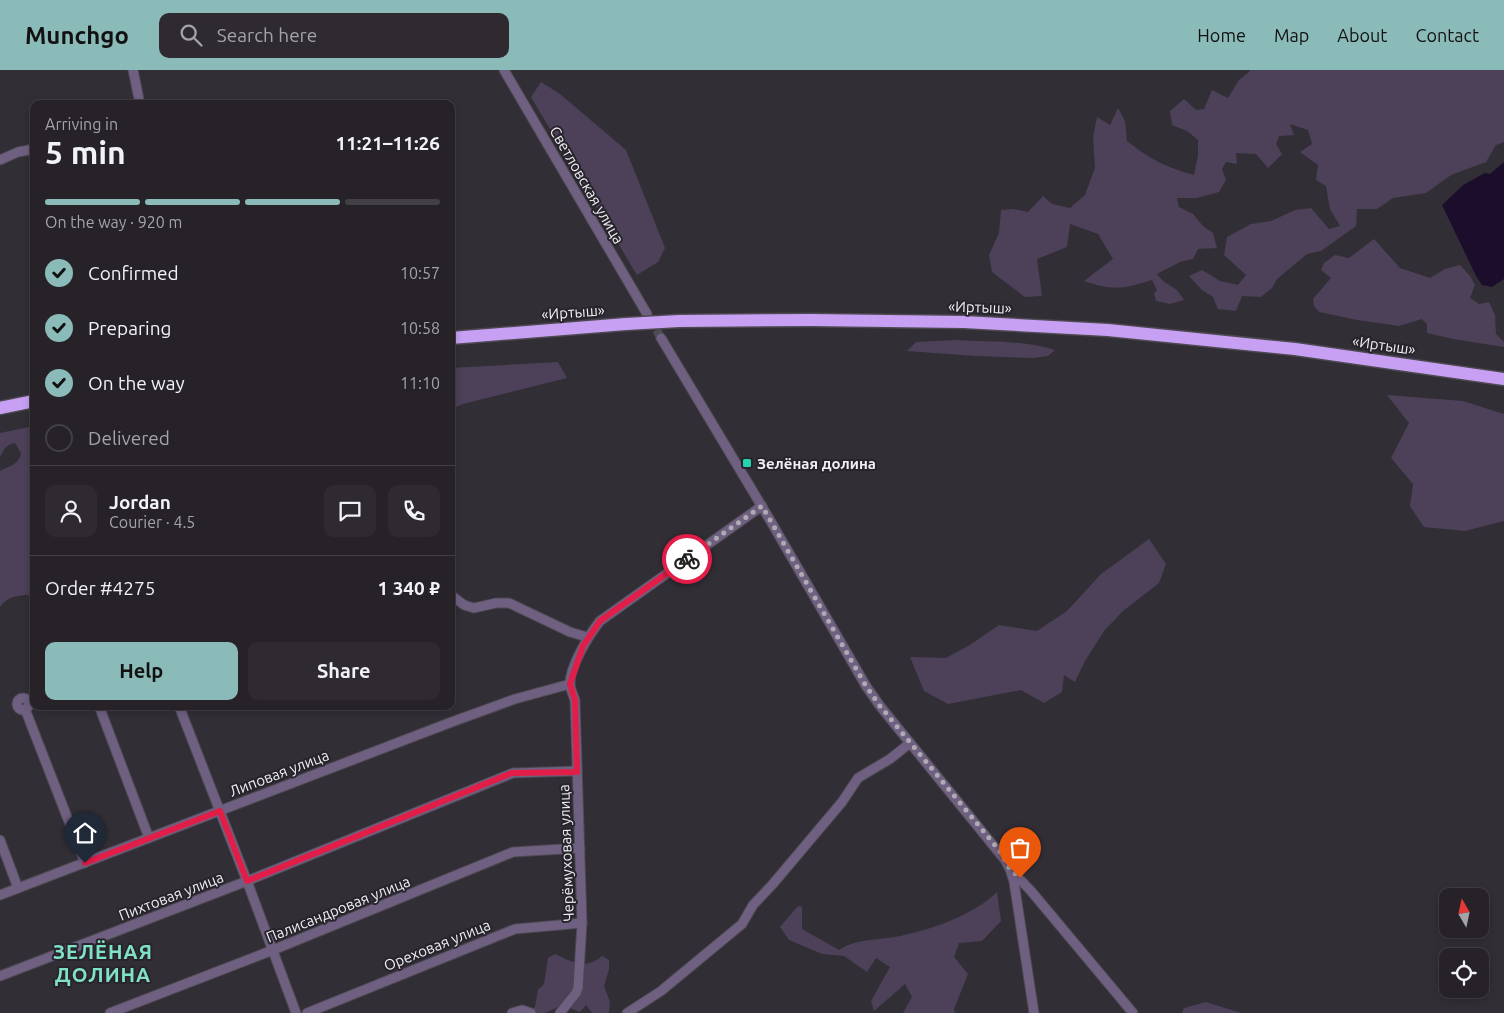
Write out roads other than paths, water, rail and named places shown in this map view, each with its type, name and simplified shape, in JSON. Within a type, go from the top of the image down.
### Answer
[{"type":"highway","name":"«Иртыш»","points":[[455,338],[679,321],[964,322],[1108,330],[1295,349],[1504,379]]},
{"type":"highway","points":[[0,408],[30,402]]},
{"type":"street","points":[[133,70],[139,100]]},
{"type":"street","name":"Светловская улица","points":[[504,70],[647,314]]},
{"type":"street","points":[[0,160],[18,152],[30,150]]},
{"type":"street","points":[[661,338],[762,506],[866,686],[910,743],[999,850],[1010,869],[1014,882],[1034,1013]]},
{"type":"street","points":[[570,684],[587,638],[600,621],[762,506]]},
{"type":"street","points":[[455,598],[464,605],[474,608],[496,602],[508,603],[587,638]]},
{"type":"street","name":"Черёмуховая улица","points":[[560,1013],[576,993],[579,982],[582,924],[575,700],[570,684]]},
{"type":"street","name":"Липовая улица","points":[[0,895],[448,722],[570,684]]},
{"type":"street","points":[[25,710],[85,863]]},
{"type":"street","points":[[101,710],[149,838]]},
{"type":"street","points":[[181,710],[296,1013]]},
{"type":"street","points":[[628,1013],[661,990],[742,924],[753,904],[833,812],[858,778],[890,759],[910,743]]},
{"type":"street","name":"Пихтовая улица","points":[[0,976],[247,881],[512,773],[577,772]]},
{"type":"street","points":[[0,840],[18,888]]},
{"type":"street","name":"Палисандровая улица","points":[[110,1013],[273,950],[513,852],[580,848]]},
{"type":"street","points":[[1010,869],[1032,891],[1133,1013]]},
{"type":"street","name":"Ореховая улица","points":[[307,1013],[516,928],[582,924]]},
{"type":"street","points":[[512,1013],[522,1010],[531,1013]]},
{"type":"tunnel","points":[[650,318],[661,338]]},
{"type":"place","name":"Зелёная долина","points":[[747,463]]},
{"type":"district","name":"ЗЕЛЁНАЯ ДОЛИНА","points":[[103,962]]}]
